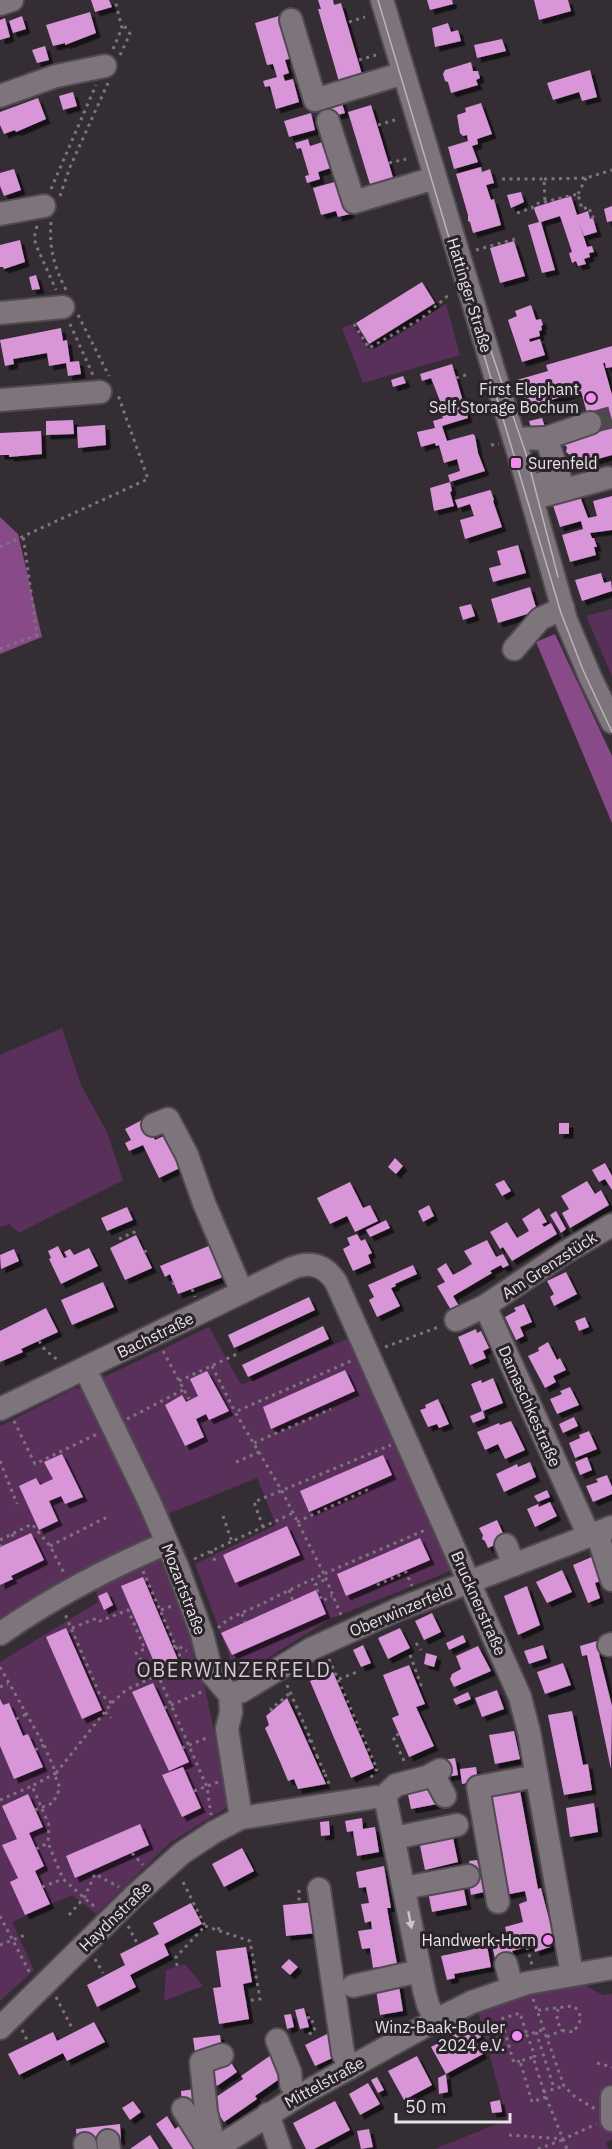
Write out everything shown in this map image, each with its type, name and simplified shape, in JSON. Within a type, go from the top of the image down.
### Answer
[{"type":"street","points":[[0,4],[12,0]]},
{"type":"street","name":"Hattinger Straße","points":[[382,0],[563,608],[591,679],[612,722]]},
{"type":"street","points":[[291,20],[315,100],[404,73]]},
{"type":"street","points":[[0,96],[56,76],[111,69]]},
{"type":"street","points":[[328,121],[354,202],[435,178]]},
{"type":"street","points":[[0,214],[51,209]]},
{"type":"street","points":[[0,313],[70,306]]},
{"type":"street","points":[[0,400],[106,388]]},
{"type":"street","points":[[514,439],[546,438],[590,423]]},
{"type":"street","points":[[546,438],[560,478]]},
{"type":"street","points":[[530,493],[560,478],[610,471]]},
{"type":"street","points":[[530,493],[610,471]]},
{"type":"street","points":[[514,649],[540,619],[563,608]]},
{"type":"street","points":[[153,1125],[168,1119],[187,1155],[204,1203],[242,1292]]},
{"type":"street","name":"Am Grenzstück","points":[[485,1306],[564,1253],[612,1225]]},
{"type":"street","name":"Bachstraße","points":[[4,1408],[242,1292],[301,1265],[312,1264]]},
{"type":"street","name":"Brucknerstraße","points":[[312,1264],[328,1271],[336,1281],[358,1358],[470,1582],[520,1697],[529,1732],[572,1974]]},
{"type":"street","points":[[456,1320],[485,1306]]},
{"type":"street","name":"Damaschkestraße","points":[[485,1306],[599,1532],[612,1580]]},
{"type":"street","name":"Mozartstraße","points":[[80,1371],[112,1426],[167,1543],[207,1653],[230,1695]]},
{"type":"street","name":"Oberwinzerfeld","points":[[230,1695],[242,1691],[279,1667],[322,1644],[418,1601],[470,1582],[510,1555],[599,1532]]},
{"type":"street","points":[[0,1646],[104,1565],[136,1556],[167,1543]]},
{"type":"street","points":[[230,1695],[231,1712],[227,1729],[241,1818],[379,1799],[396,1785],[437,1772],[445,1796]]},
{"type":"street","points":[[498,1902],[478,1787],[537,1776]]},
{"type":"street","points":[[379,1799],[394,1838],[428,2006],[436,2020]]},
{"type":"street","name":"Haydnstraße","points":[[0,2028],[173,1860],[241,1818]]},
{"type":"street","points":[[394,1838],[457,1825]]},
{"type":"street","points":[[404,1888],[468,1876]]},
{"type":"street","points":[[319,1889],[343,2053],[350,2068]]},
{"type":"street","points":[[506,1964],[512,1987]]},
{"type":"street","name":"Mittelstraße","points":[[215,2149],[248,2138],[268,2114],[472,2002],[512,1987],[612,1968]]},
{"type":"street","points":[[353,1986],[420,1971]]},
{"type":"street","points":[[277,2040],[297,2097]]},
{"type":"street","points":[[215,2149],[206,2112],[201,2062],[216,2058]]},
{"type":"street","points":[[183,2109],[208,2149]]},
{"type":"street","points":[[268,2114],[280,2149]]},
{"type":"path","points":[[0,547],[148,479],[117,394],[106,388],[70,306],[49,242],[51,209],[111,69],[130,34],[122,22],[115,0]]},
{"type":"path","points":[[349,22],[365,18]]},
{"type":"path","points":[[106,388],[70,306],[34,238],[51,209],[111,69],[122,22]]},
{"type":"path","points":[[359,60],[376,55]]},
{"type":"path","points":[[378,124],[395,120]]},
{"type":"path","points":[[389,163],[406,159]]},
{"type":"path","points":[[502,179],[586,178],[612,170]]},
{"type":"path","points":[[544,178],[545,202]]},
{"type":"path","points":[[586,178],[578,194],[582,209],[589,207],[592,217],[598,216]]},
{"type":"path","points":[[518,213],[545,202],[578,194]]},
{"type":"path","points":[[475,250],[515,239]]},
{"type":"path","points":[[354,324],[369,348],[422,318],[453,292]]},
{"type":"path","points":[[456,378],[470,374]]},
{"type":"path","points":[[464,404],[477,400]]},
{"type":"path","points":[[0,649],[37,635],[23,535]]},
{"type":"path","points":[[119,1239],[139,1230]]},
{"type":"path","points":[[235,1412],[358,1358],[456,1320]]},
{"type":"path","points":[[155,1335],[189,1399]]},
{"type":"path","points":[[39,1341],[45,1350],[80,1371]]},
{"type":"path","points":[[178,1382],[237,1354]]},
{"type":"path","points":[[212,1366],[235,1412],[282,1491],[324,1574],[324,1580],[349,1632]]},
{"type":"path","points":[[201,1371],[210,1371]]},
{"type":"path","points":[[325,1372],[328,1378]]},
{"type":"path","points":[[4,1408],[35,1464],[183,1390]]},
{"type":"path","points":[[283,1391],[286,1397]]},
{"type":"path","points":[[254,1443],[331,1409]]},
{"type":"path","points":[[263,1527],[254,1502],[383,1448]]},
{"type":"path","points":[[236,1462],[259,1452]]},
{"type":"path","points":[[0,1461],[17,1504]]},
{"type":"path","points":[[297,1522],[369,1489]]},
{"type":"path","points":[[177,1566],[293,1513]]},
{"type":"path","points":[[223,1516],[232,1542]]},
{"type":"path","points":[[50,1546],[105,1518],[109,1520]]},
{"type":"path","points":[[0,1540],[32,1524],[50,1546],[55,1601],[72,1628],[99,1693],[112,1703]]},
{"type":"path","points":[[164,1708],[204,1691],[207,1653],[216,1629],[226,1619],[242,1614],[289,1590],[427,1529]]},
{"type":"path","points":[[12,1534],[15,1540]]},
{"type":"path","points":[[211,1551],[215,1561]]},
{"type":"path","points":[[136,1556],[183,1663]]},
{"type":"path","points":[[377,1585],[406,1572],[418,1601]]},
{"type":"path","points":[[324,1580],[315,1585],[322,1601],[332,1596]]},
{"type":"path","points":[[289,1590],[293,1601]]},
{"type":"path","points":[[72,1628],[97,1618],[100,1622],[128,1610],[145,1649],[136,1653],[153,1677]]},
{"type":"path","points":[[242,1614],[245,1622]]},
{"type":"path","points":[[416,1643],[421,1650]]},
{"type":"path","points":[[322,1644],[377,1769],[366,1784],[379,1799]]},
{"type":"path","points":[[0,1646],[8,1684]]},
{"type":"path","points":[[174,1646],[188,1652],[207,1653]]},
{"type":"path","points":[[0,1800],[55,1774],[112,1703],[126,1690],[207,1653]]},
{"type":"path","points":[[410,1655],[421,1685],[418,1686]]},
{"type":"path","points":[[279,1667],[298,1718],[325,1774],[322,1776]]},
{"type":"path","points":[[339,1680],[357,1672]]},
{"type":"path","points":[[158,1675],[207,1787],[214,1833]]},
{"type":"path","points":[[0,1687],[12,1685],[44,1745],[60,1788],[53,1803],[35,1810]]},
{"type":"path","points":[[272,1711],[271,1709],[290,1693]]},
{"type":"path","points":[[105,1712],[111,1718]]},
{"type":"path","points":[[16,1719],[27,1714]]},
{"type":"path","points":[[183,1748],[227,1729]]},
{"type":"path","points":[[35,1750],[44,1745]]},
{"type":"path","points":[[194,1791],[234,1775]]},
{"type":"path","points":[[32,1786],[49,1825],[48,1843],[63,1879],[97,1909],[106,1923]]},
{"type":"path","points":[[36,1849],[48,1843]]},
{"type":"path","points":[[173,1860],[205,1926],[250,1941],[251,1963],[260,1999],[246,2001]]},
{"type":"path","points":[[69,1915],[84,1898],[95,1872],[134,1896]]},
{"type":"path","points":[[42,1887],[63,1879]]},
{"type":"path","points":[[0,1916],[73,2030]]},
{"type":"path","points":[[219,1930],[221,1923]]},
{"type":"path","points":[[177,1966],[176,1957],[205,1926]]},
{"type":"path","points":[[0,1945],[25,1935]]},
{"type":"path","points":[[538,2010],[573,2006],[578,2010],[581,2019],[574,2032],[562,2030],[557,2021],[558,2009]]},
{"type":"path","points":[[533,2057],[514,2063],[501,2019],[520,2013],[535,2056],[533,2057],[544,2092],[567,2149]]},
{"type":"path","points":[[306,2018],[311,2017],[315,2031],[308,2035]]},
{"type":"path","points":[[541,2017],[564,2086],[574,2096],[600,2112],[612,2110]]},
{"type":"path","points":[[528,2035],[545,2029]]},
{"type":"path","points":[[548,2037],[562,2030]]},
{"type":"path","points":[[536,2032],[554,2088]]},
{"type":"path","points":[[520,2061],[532,2102],[546,2097]]},
{"type":"path","points":[[597,2062],[612,2067]]},
{"type":"path","points":[[544,2092],[564,2086]]},
{"type":"path","points":[[538,2149],[578,2133]]},
{"type":"path","points":[[509,2135],[564,2139]]},
{"type":"shaded area","points":[[446,304],[460,355],[363,383],[342,328],[352,324],[367,348],[374,349]]},
{"type":"shaded area","points":[[0,517],[18,534],[42,637],[0,654]]},
{"type":"shaded area","points":[[612,609],[612,676],[586,616]]},
{"type":"shaded area","points":[[555,634],[612,756],[612,823],[536,642]]},
{"type":"shaded area","points":[[62,1028],[81,1085],[107,1132],[123,1180],[19,1233],[9,1224],[0,1227],[0,1055]]},
{"type":"shaded area","points":[[209,1327],[241,1385],[347,1339],[401,1446],[453,1564],[450,1571],[330,1619],[244,1673],[234,1669],[195,1564],[276,1525],[257,1478],[165,1515],[102,1378]]},
{"type":"shaded area","points":[[75,1388],[85,1389],[149,1523],[149,1536],[142,1545],[0,1623],[0,1426]]},
{"type":"shaded area","points":[[154,1559],[168,1560],[200,1663],[229,1806],[171,1842],[96,1914],[72,1895],[12,1922],[34,1970],[0,2001],[0,1662],[98,1602],[96,1588]]},
{"type":"shaded area","points":[[185,1964],[203,1986],[164,2001],[166,1970]]},
{"type":"shaded area","points":[[584,1985],[603,1995],[612,1994],[612,2139],[606,2143],[609,2149],[435,2149],[507,2120],[477,2008],[542,1987]]},
{"type":"building","points":[[91,0],[109,0],[112,7],[95,12]]},
{"type":"building","points":[[318,0],[333,0],[334,5],[341,3],[363,78],[340,85],[318,9],[321,9]]},
{"type":"building","points":[[427,0],[452,0],[453,4],[430,10]]},
{"type":"building","points":[[534,0],[568,0],[571,11],[539,20]]},
{"type":"building","points":[[90,12],[96,33],[65,45],[65,43],[53,46],[46,25]]},
{"type":"building","points":[[22,16],[26,29],[13,33],[9,21]]},
{"type":"building","points":[[279,16],[292,58],[285,60],[289,73],[283,75],[285,81],[293,79],[299,102],[276,109],[270,86],[265,87],[263,81],[277,77],[273,64],[267,65],[255,23]]},
{"type":"building","points":[[5,18],[10,37],[0,40],[0,20]]},
{"type":"building","points":[[448,23],[451,32],[458,30],[461,41],[435,47],[432,28]]},
{"type":"building","points":[[502,39],[506,51],[477,58],[474,45]]},
{"type":"building","points":[[45,46],[49,60],[37,63],[32,50]]},
{"type":"building","points":[[471,62],[473,71],[478,71],[480,78],[476,80],[478,85],[451,93],[443,74],[445,70]]},
{"type":"building","points":[[590,70],[597,97],[582,101],[579,92],[553,100],[547,83]]},
{"type":"building","points":[[73,92],[77,106],[63,110],[59,96]]},
{"type":"building","points":[[340,97],[345,113],[324,117],[320,104]]},
{"type":"building","points":[[38,98],[46,119],[16,132],[15,130],[4,134],[0,125],[0,112]]},
{"type":"building","points":[[481,103],[492,134],[477,139],[478,144],[472,146],[478,162],[454,169],[448,147],[468,141],[467,135],[463,136],[460,133],[457,115],[466,112],[465,108]]},
{"type":"building","points":[[371,105],[395,184],[372,191],[348,112]]},
{"type":"building","points":[[311,113],[315,130],[289,137],[284,121]]},
{"type":"building","points":[[308,139],[310,146],[326,141],[334,167],[318,172],[320,179],[307,183],[305,176],[309,175],[301,148],[297,149],[295,143]]},
{"type":"building","points":[[481,167],[482,172],[490,169],[494,183],[486,185],[491,200],[494,199],[501,225],[473,233],[456,174]]},
{"type":"building","points":[[14,169],[21,190],[4,196],[0,186],[0,173]]},
{"type":"building","points":[[338,181],[350,214],[338,217],[336,211],[321,215],[313,188]]},
{"type":"building","points":[[521,192],[524,202],[511,208],[507,195]]},
{"type":"building","points":[[571,196],[577,215],[588,211],[590,219],[593,218],[597,232],[584,236],[579,222],[587,247],[592,246],[594,252],[589,253],[590,257],[584,259],[586,264],[578,266],[576,261],[572,263],[569,253],[572,252],[560,216],[541,222],[555,270],[542,273],[528,225],[539,222],[534,209]]},
{"type":"building","points":[[612,206],[612,221],[607,222],[604,209]]},
{"type":"building","points":[[20,240],[25,262],[4,269],[0,267],[0,245]]},
{"type":"building","points":[[514,241],[525,276],[500,283],[490,248]]},
{"type":"building","points":[[36,275],[40,289],[32,290],[29,277]]},
{"type":"building","points":[[422,282],[435,303],[369,344],[356,323]]},
{"type":"building","points":[[531,305],[536,320],[541,319],[543,325],[542,330],[539,331],[540,336],[529,339],[530,342],[540,339],[545,355],[522,362],[508,320],[517,316],[515,311]]},
{"type":"building","points":[[61,328],[63,341],[67,340],[70,362],[79,361],[81,374],[68,376],[66,363],[49,366],[47,353],[13,359],[14,364],[5,366],[0,340]]},
{"type":"building","points":[[612,346],[612,367],[606,368],[603,363],[612,395],[612,455],[570,465],[568,462],[570,455],[563,444],[591,428],[581,391],[525,408],[517,380],[548,371],[546,365]]},
{"type":"building","points":[[452,364],[468,418],[442,426],[447,441],[473,434],[475,436],[485,471],[450,482],[448,475],[460,471],[457,459],[444,463],[439,445],[436,446],[435,443],[421,447],[417,432],[435,428],[433,421],[443,418],[439,407],[442,406],[431,378],[422,381],[420,374]]},
{"type":"building","points":[[403,376],[406,383],[393,387],[391,380]]},
{"type":"building","points":[[542,418],[546,430],[533,434],[529,421]]},
{"type":"building","points":[[73,420],[74,434],[46,435],[46,421]]},
{"type":"building","points":[[105,425],[106,445],[78,448],[77,427]]},
{"type":"building","points":[[41,431],[42,454],[9,457],[9,455],[0,455],[0,433]]},
{"type":"building","points":[[450,482],[454,506],[434,511],[430,488]]},
{"type":"building","points":[[490,490],[502,527],[465,539],[460,520],[474,516],[470,504],[458,508],[455,500]]},
{"type":"building","points":[[578,491],[588,518],[597,516],[593,501],[612,496],[612,530],[590,533],[597,547],[594,547],[596,555],[570,562],[562,535],[583,529],[581,521],[560,527],[551,499]]},
{"type":"building","points":[[518,545],[526,573],[493,582],[489,568],[501,565],[497,551]]},
{"type":"building","points":[[601,573],[604,583],[611,581],[612,591],[582,601],[575,580]]},
{"type":"building","points":[[530,587],[537,611],[498,623],[491,599]]},
{"type":"building","points":[[471,604],[475,616],[463,620],[459,607]]},
{"type":"building","points":[[142,1120],[155,1140],[168,1134],[184,1166],[159,1178],[143,1145],[129,1151],[125,1143],[131,1140],[125,1129]]},
{"type":"building","points":[[559,1123],[569,1123],[569,1134],[559,1134]]},
{"type":"building","points":[[395,1158],[403,1166],[396,1174],[388,1167]]},
{"type":"building","points":[[605,1163],[612,1176],[612,1190],[605,1179],[599,1182],[592,1170]]},
{"type":"building","points":[[504,1180],[511,1191],[502,1196],[495,1184]]},
{"type":"building","points":[[587,1181],[595,1194],[601,1190],[609,1205],[570,1228],[562,1213],[569,1209],[561,1196]]},
{"type":"building","points":[[350,1182],[363,1208],[370,1205],[378,1221],[355,1232],[347,1216],[330,1224],[317,1198]]},
{"type":"building","points":[[429,1205],[434,1216],[423,1222],[418,1211]]},
{"type":"building","points":[[127,1207],[133,1220],[107,1231],[101,1218]]},
{"type":"building","points":[[539,1208],[547,1222],[542,1224],[544,1227],[551,1223],[557,1234],[512,1261],[503,1247],[500,1249],[490,1232],[507,1222],[517,1238],[529,1231],[522,1219]]},
{"type":"building","points":[[556,1211],[566,1229],[561,1233],[550,1215]]},
{"type":"building","points":[[386,1220],[390,1228],[370,1237],[366,1230]]},
{"type":"building","points":[[357,1234],[361,1241],[365,1239],[372,1253],[368,1255],[371,1263],[353,1271],[343,1249],[350,1245],[347,1238]]},
{"type":"building","points":[[136,1235],[152,1268],[125,1280],[110,1248]]},
{"type":"building","points":[[487,1240],[496,1257],[503,1254],[509,1265],[503,1268],[501,1265],[490,1271],[492,1273],[453,1296],[459,1306],[451,1310],[437,1286],[445,1282],[437,1269],[446,1263],[453,1275],[464,1269],[472,1264],[464,1251]]},
{"type":"building","points":[[211,1245],[223,1277],[178,1294],[170,1274],[165,1277],[160,1266]]},
{"type":"building","points":[[58,1246],[64,1258],[67,1257],[64,1252],[70,1249],[74,1255],[89,1248],[98,1266],[61,1284],[49,1259],[51,1258],[48,1251]]},
{"type":"building","points":[[14,1249],[19,1261],[1,1269],[0,1255]]},
{"type":"building","points":[[413,1265],[417,1274],[391,1288],[400,1306],[377,1317],[369,1300],[374,1297],[368,1285]]},
{"type":"building","points":[[566,1272],[577,1294],[554,1306],[550,1297],[554,1294],[547,1281]]},
{"type":"building","points":[[103,1282],[114,1307],[72,1325],[61,1300]]},
{"type":"building","points":[[309,1297],[315,1310],[234,1348],[228,1335]]},
{"type":"building","points":[[524,1304],[532,1322],[520,1327],[524,1336],[516,1340],[505,1317],[516,1311],[514,1308]]},
{"type":"building","points":[[46,1308],[58,1332],[21,1349],[23,1352],[0,1362],[0,1331]]},
{"type":"building","points":[[585,1317],[589,1327],[579,1331],[575,1321]]},
{"type":"building","points":[[323,1326],[329,1339],[248,1377],[242,1365]]},
{"type":"building","points":[[476,1329],[477,1333],[481,1331],[489,1348],[483,1351],[486,1358],[470,1365],[458,1337]]},
{"type":"building","points":[[548,1342],[557,1360],[560,1358],[566,1370],[553,1376],[556,1382],[545,1388],[528,1356],[539,1351],[538,1348]]},
{"type":"building","points":[[345,1370],[355,1391],[271,1429],[263,1407]]},
{"type":"building","points":[[207,1371],[229,1411],[209,1420],[206,1414],[196,1419],[204,1437],[185,1446],[165,1405],[182,1395],[186,1402],[198,1396],[190,1379]]},
{"type":"building","points":[[493,1378],[503,1403],[483,1411],[485,1418],[473,1423],[470,1416],[482,1411],[471,1384],[481,1380],[482,1383]]},
{"type":"building","points":[[570,1387],[579,1405],[557,1414],[550,1399],[562,1394],[560,1391]]},
{"type":"building","points":[[438,1399],[449,1424],[439,1428],[437,1424],[428,1427],[420,1410]]},
{"type":"building","points":[[574,1417],[578,1426],[563,1433],[559,1424]]},
{"type":"building","points":[[511,1421],[525,1450],[505,1459],[498,1444],[485,1450],[477,1432]]},
{"type":"building","points":[[589,1431],[597,1449],[575,1458],[569,1443]]},
{"type":"building","points":[[62,1454],[83,1497],[65,1504],[61,1496],[49,1501],[58,1521],[39,1530],[19,1486],[36,1478],[40,1485],[53,1479],[44,1462]]},
{"type":"building","points":[[383,1455],[392,1475],[309,1512],[300,1491]]},
{"type":"building","points":[[587,1457],[592,1470],[580,1475],[575,1462]]},
{"type":"building","points":[[530,1462],[536,1477],[504,1492],[496,1474],[517,1464],[518,1467]]},
{"type":"building","points":[[607,1475],[612,1494],[593,1502],[586,1486],[598,1482],[596,1479]]},
{"type":"building","points":[[547,1490],[550,1497],[538,1502],[534,1496]]},
{"type":"building","points":[[550,1502],[557,1516],[535,1527],[527,1509]]},
{"type":"building","points":[[497,1520],[506,1540],[488,1548],[479,1528]]},
{"type":"building","points":[[287,1526],[300,1555],[235,1583],[223,1555]]},
{"type":"building","points":[[31,1533],[44,1560],[11,1576],[13,1579],[0,1585],[0,1547]]},
{"type":"building","points":[[420,1538],[430,1560],[346,1596],[337,1574]]},
{"type":"building","points":[[594,1556],[603,1580],[595,1583],[600,1598],[588,1603],[573,1565]]},
{"type":"building","points":[[562,1570],[572,1592],[547,1603],[536,1582]]},
{"type":"building","points":[[143,1577],[178,1660],[158,1671],[121,1586]]},
{"type":"building","points":[[527,1586],[540,1625],[518,1635],[504,1596]]},
{"type":"building","points":[[316,1590],[326,1614],[232,1655],[221,1633]]},
{"type":"building","points":[[107,1592],[113,1605],[104,1610],[98,1596]]},
{"type":"building","points":[[432,1613],[441,1632],[424,1640],[415,1621]]},
{"type":"building","points":[[66,1628],[102,1710],[82,1719],[46,1637]]},
{"type":"building","points":[[400,1628],[410,1648],[388,1659],[378,1638]]},
{"type":"building","points":[[463,1635],[466,1642],[449,1650],[446,1643]]},
{"type":"building","points":[[607,1638],[610,1652],[599,1654],[612,1706],[611,1769],[587,1655],[582,1656],[580,1646]]},
{"type":"building","points":[[363,1645],[371,1663],[361,1667],[353,1650]]},
{"type":"building","points":[[543,1645],[547,1658],[529,1664],[524,1651]]},
{"type":"building","points":[[478,1646],[491,1671],[454,1687],[450,1679],[452,1674],[461,1669],[456,1656]]},
{"type":"building","points":[[426,1653],[437,1656],[434,1667],[424,1664]]},
{"type":"building","points":[[563,1663],[571,1685],[545,1694],[537,1672]]},
{"type":"building","points":[[409,1665],[425,1704],[416,1707],[434,1746],[409,1757],[392,1718],[399,1715],[383,1675]]},
{"type":"building","points":[[333,1672],[374,1768],[351,1778],[310,1681]]},
{"type":"building","points":[[153,1683],[189,1762],[169,1771],[132,1692]]},
{"type":"building","points":[[497,1690],[504,1709],[482,1717],[475,1698]]},
{"type":"building","points":[[468,1692],[471,1699],[456,1705],[453,1699]]},
{"type":"building","points":[[287,1698],[326,1784],[298,1789],[294,1779],[288,1781],[265,1728],[269,1725],[266,1716]]},
{"type":"building","points":[[0,1699],[3,1705],[9,1703],[23,1736],[28,1734],[43,1767],[14,1779],[0,1746]]},
{"type":"building","points":[[572,1711],[583,1765],[588,1764],[592,1790],[564,1795],[548,1715]]},
{"type":"building","points":[[514,1731],[520,1759],[495,1764],[489,1735]]},
{"type":"building","points":[[455,1758],[458,1775],[441,1778],[438,1761]]},
{"type":"building","points":[[183,1767],[201,1808],[182,1817],[162,1775]]},
{"type":"building","points":[[476,1767],[478,1781],[462,1784],[460,1769]]},
{"type":"building","points":[[432,1780],[437,1804],[411,1809],[406,1785]]},
{"type":"building","points":[[519,1785],[538,1889],[541,1888],[553,1935],[550,1947],[535,1952],[534,1945],[512,1951],[514,1959],[496,1963],[492,1945],[509,1941],[505,1927],[523,1922],[519,1904],[527,1901],[525,1891],[505,1895],[489,1790]]},
{"type":"building","points":[[28,1794],[43,1827],[29,1833],[44,1866],[35,1871],[50,1904],[25,1915],[10,1882],[18,1878],[2,1845],[17,1839],[2,1806]]},
{"type":"building","points":[[594,1803],[598,1832],[570,1837],[566,1808]]},
{"type":"building","points":[[362,1818],[363,1829],[375,1827],[379,1852],[357,1856],[353,1831],[347,1832],[345,1821]]},
{"type":"building","points":[[329,1821],[330,1835],[321,1836],[320,1822]]},
{"type":"building","points":[[140,1824],[149,1845],[75,1878],[66,1856]]},
{"type":"building","points":[[451,1828],[458,1862],[425,1870],[418,1836]]},
{"type":"building","points":[[242,1848],[254,1871],[224,1887],[212,1864]]},
{"type":"building","points":[[477,1860],[484,1892],[471,1895],[467,1872],[471,1871],[469,1861]]},
{"type":"building","points":[[384,1866],[391,1908],[387,1908],[397,1964],[388,1965],[389,1974],[378,1975],[377,1967],[373,1968],[370,1948],[362,1949],[358,1931],[372,1929],[371,1921],[365,1923],[361,1904],[369,1903],[366,1887],[359,1888],[356,1872]]},
{"type":"building","points":[[462,1880],[467,1905],[432,1912],[427,1887]]},
{"type":"building","points":[[315,1902],[318,1933],[286,1936],[283,1905]]},
{"type":"building","points":[[191,1903],[202,1924],[164,1944],[169,1955],[130,1975],[136,1987],[97,2007],[87,1985],[125,1965],[120,1954],[159,1934],[153,1923]]},
{"type":"building","points":[[486,1940],[491,1967],[454,1974],[455,1978],[447,1980],[441,1956],[474,1949],[473,1943]]},
{"type":"building","points":[[246,1947],[252,1982],[243,1984],[249,2019],[219,2024],[213,1988],[221,1987],[216,1951]]},
{"type":"building","points":[[289,1959],[298,1967],[290,1975],[281,1967]]},
{"type":"building","points":[[398,1980],[403,2011],[380,2015],[375,1984]]},
{"type":"building","points":[[304,2008],[309,2027],[300,2029],[295,2010]]},
{"type":"building","points":[[291,2014],[294,2027],[287,2029],[284,2015]]},
{"type":"building","points":[[94,2022],[105,2042],[67,2061],[63,2053],[19,2075],[8,2054],[53,2032],[57,2041]]},
{"type":"building","points":[[475,2026],[481,2037],[475,2040],[483,2054],[446,2074],[431,2047]]},
{"type":"building","points":[[331,2032],[341,2054],[315,2066],[305,2045]]},
{"type":"building","points":[[220,2035],[222,2049],[195,2052],[193,2038]]},
{"type":"building","points":[[274,2053],[288,2073],[224,2122],[210,2101],[243,2079],[241,2076]]},
{"type":"building","points":[[417,2056],[432,2085],[404,2100],[388,2071]]},
{"type":"building","points":[[230,2061],[237,2072],[217,2086],[209,2075]]},
{"type":"building","points":[[446,2074],[448,2092],[439,2094],[438,2078]]},
{"type":"building","points":[[377,2077],[384,2090],[378,2093],[371,2080]]},
{"type":"building","points":[[368,2083],[380,2104],[360,2115],[349,2094]]},
{"type":"building","points":[[195,2089],[196,2104],[182,2105],[181,2091]]},
{"type":"building","points":[[500,2100],[502,2112],[492,2113],[490,2102]]},
{"type":"building","points":[[133,2101],[141,2112],[130,2120],[122,2108]]},
{"type":"building","points":[[335,2101],[350,2130],[314,2149],[306,2149],[293,2123]]},
{"type":"building","points":[[167,2116],[175,2129],[186,2121],[202,2144],[194,2149],[173,2149],[156,2124]]},
{"type":"building","points":[[120,2124],[121,2140],[77,2145],[76,2129]]},
{"type":"building","points":[[369,2129],[373,2147],[361,2149],[357,2131]]},
{"type":"building","points":[[150,2135],[159,2149],[130,2149]]},
{"type":"tunnel","points":[[590,423],[612,417]]},
{"type":"tram line","points":[[378,0],[561,613],[583,670],[612,732]]},
{"type":"tram line","points":[[490,348],[527,457],[558,577]]},
{"type":"place","name":"First Elephant Self Storage Bochum","points":[[591,398]]},
{"type":"place","name":"Surenfeld","points":[[516,463]]},
{"type":"place","name":"Handwerk-Horn","points":[[548,1940]]},
{"type":"place","name":"Winz-Baak-Bouler 2024 e.V.","points":[[517,2036]]},
{"type":"district","name":"OBERWINZERFELD","points":[[234,1669]]}]
